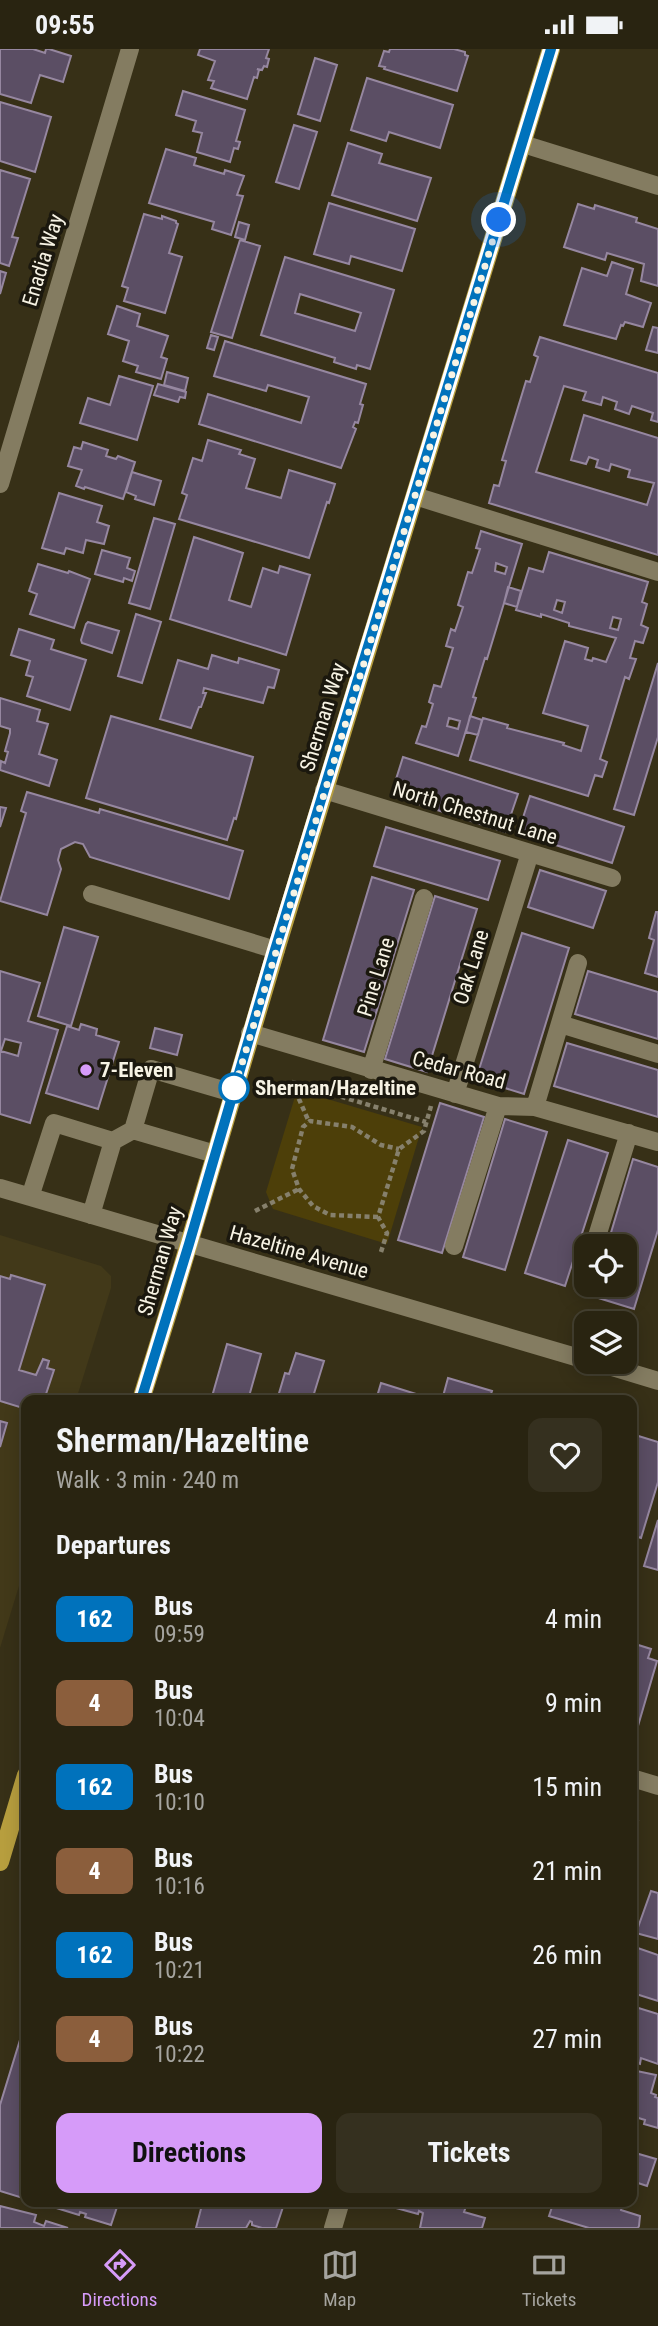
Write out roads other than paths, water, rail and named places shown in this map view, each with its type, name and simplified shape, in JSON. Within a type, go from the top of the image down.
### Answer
[{"type":"main road","name":"Sherman Way","points":[[143,1395],[275,950],[551,49]]},
{"type":"main road","points":[[0,1862],[21,1792]]},
{"type":"street","name":"Enadia Way","points":[[0,484],[130,49]]},
{"type":"street","points":[[523,144],[658,186]]},
{"type":"street","points":[[415,496],[658,572]]},
{"type":"street","name":"North Chestnut Lane","points":[[324,790],[612,878]]},
{"type":"street","name":"Oak Lane","points":[[456,1094],[530,853]]},
{"type":"street","points":[[92,894],[275,950]]},
{"type":"street","name":"Pine Lane","points":[[371,1070],[424,898]]},
{"type":"street","points":[[535,1107],[578,963]]},
{"type":"street","points":[[560,1024],[658,1054]]},
{"type":"street","name":"Cedar Road","points":[[250,1033],[498,1106],[535,1107],[658,1142]]},
{"type":"street","points":[[91,1215],[113,1141],[133,1130],[151,1069],[233,1093]]},
{"type":"street","points":[[454,1246],[498,1106]]},
{"type":"street","points":[[30,1197],[54,1123],[113,1141]]},
{"type":"street","points":[[133,1130],[215,1154]]},
{"type":"street","points":[[598,1234],[629,1133]]},
{"type":"street","name":"Hazeltine Avenue","points":[[0,1188],[574,1356]]},
{"type":"street","points":[[635,1374],[658,1381]]},
{"type":"street","points":[[637,1780],[658,1786]]},
{"type":"street","points":[[333,2228],[339,2207]]},
{"type":"place","name":"7-Eleven","points":[[86,1070]]},
{"type":"place","name":"Sherman/Hazeltine","points":[[234,1088]]}]
